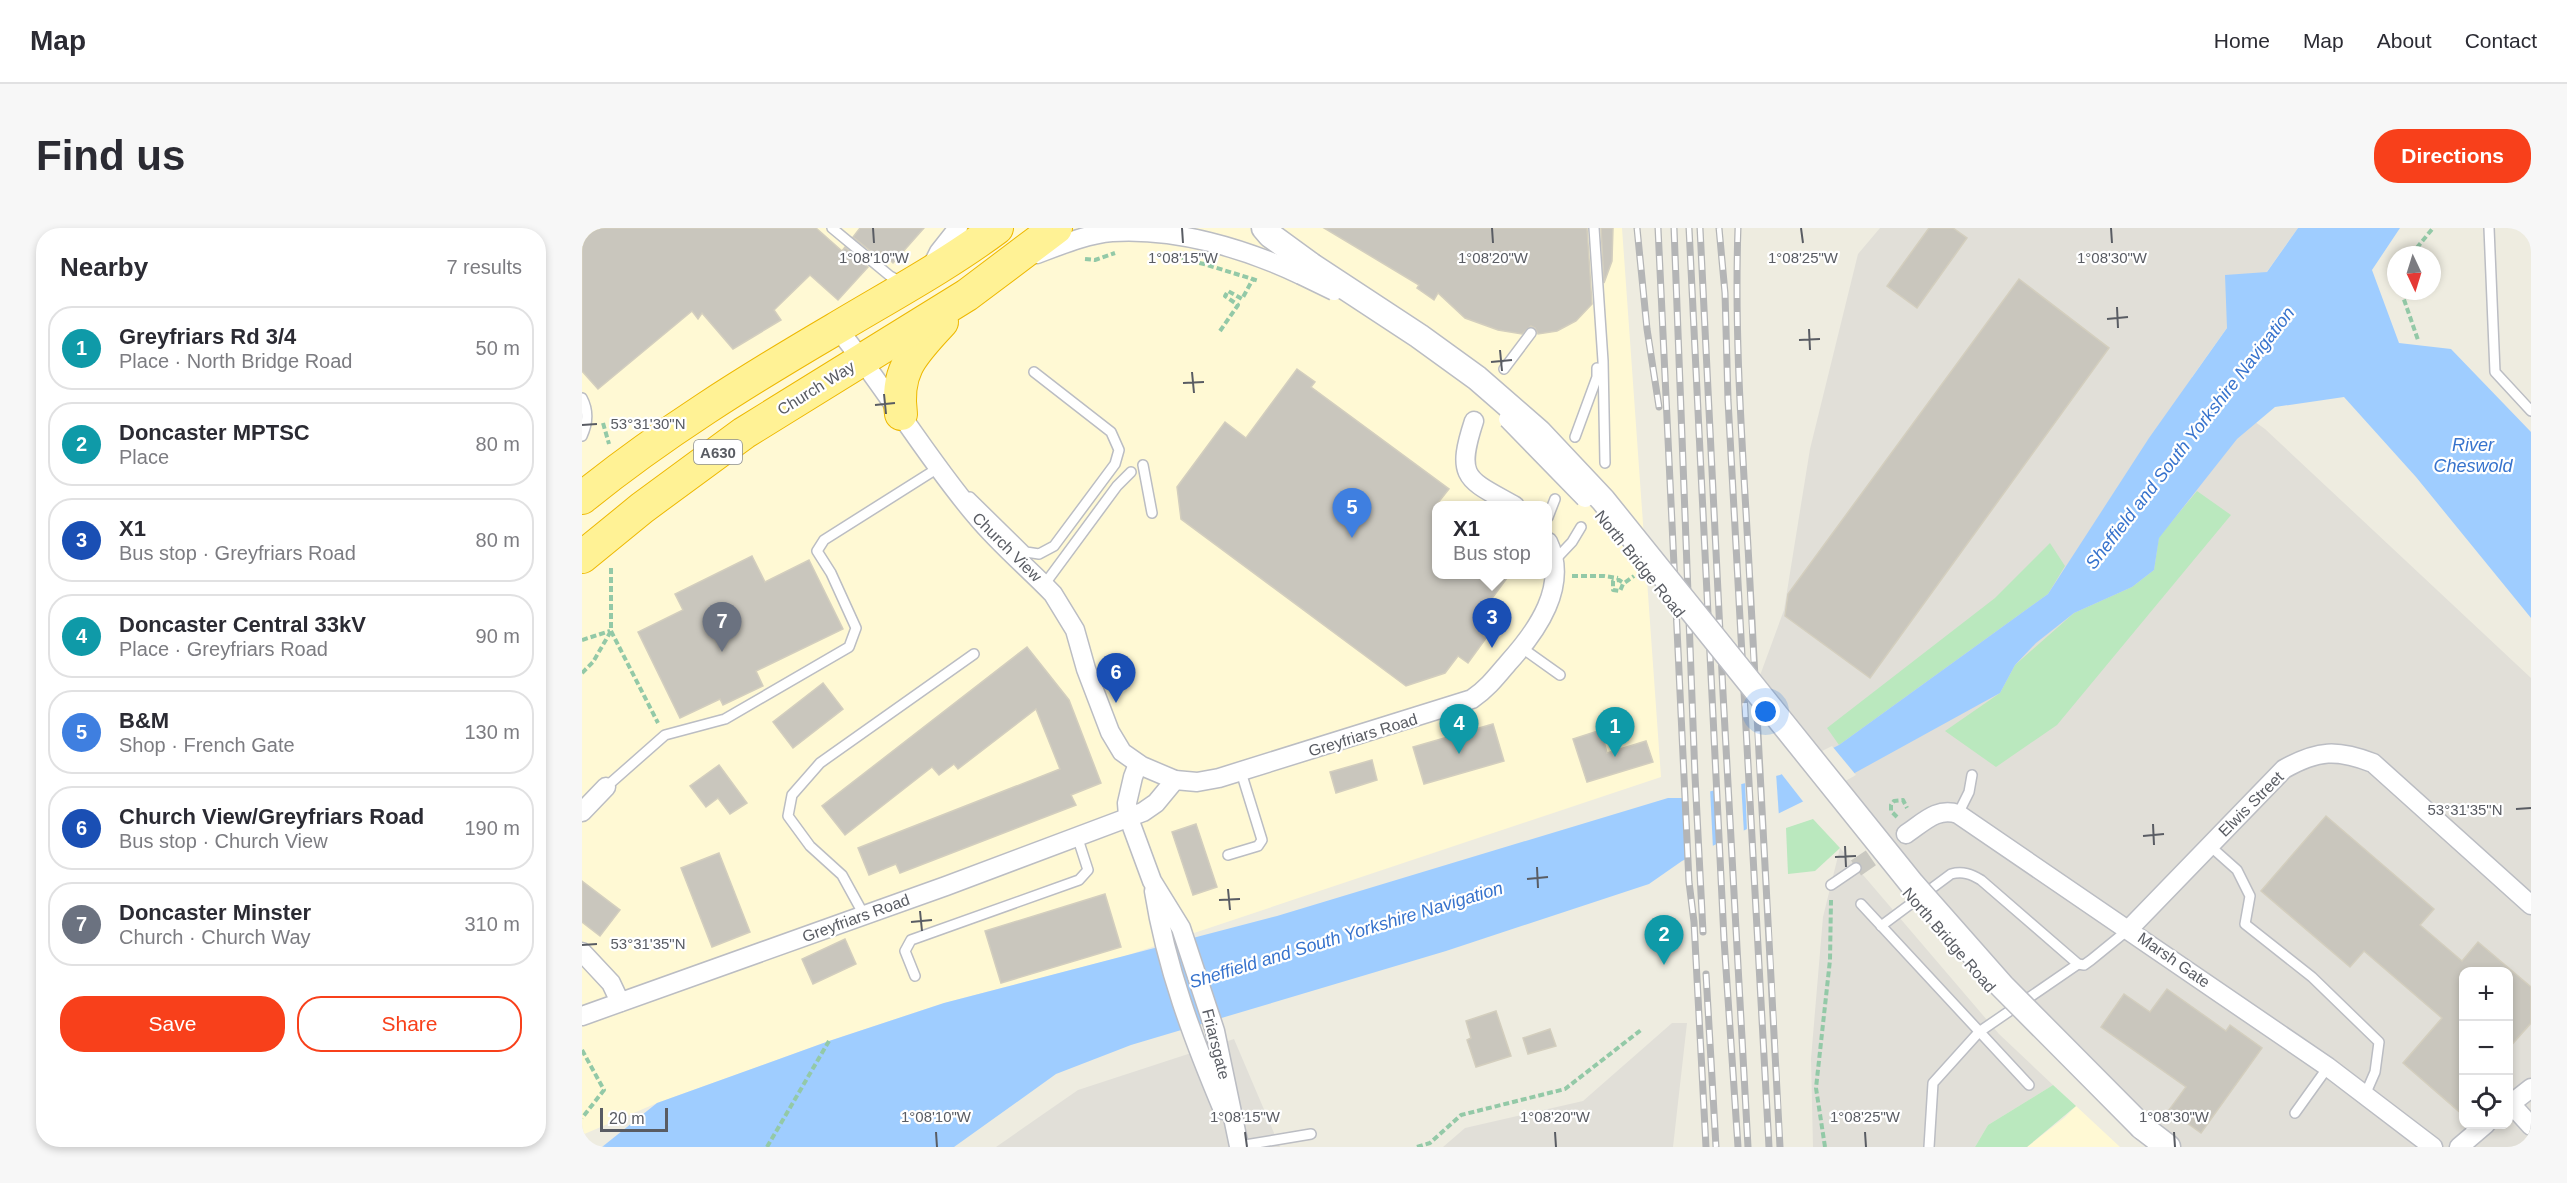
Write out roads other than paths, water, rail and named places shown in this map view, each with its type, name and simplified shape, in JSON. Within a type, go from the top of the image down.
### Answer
[{"type":"highway","name":"A630","points":[[582,498],[617,470],[746,382],[918,281],[965,252],[997,228]]},
{"type":"highway","name":"Church Way","points":[[582,557],[642,508],[744,433],[967,295],[1056,228]]},
{"type":"highway","points":[[901,414],[898,395],[902,374],[911,356],[967,295]]},
{"type":"street","points":[[918,281],[958,228]]},
{"type":"street","points":[[1186,228],[1231,247]]},
{"type":"street","name":"North Bridge Road","points":[[1264,228],[1306,270]]},
{"type":"street","name":"North Bridge Road","points":[[991,275],[1050,249],[1110,232],[1154,232],[1231,247],[1306,270],[1419,336],[1477,378],[1539,432],[1603,500],[1920,892],[2002,986],[2143,1137],[2168,1147]]},
{"type":"street","name":"Church View","points":[[837,328],[863,359],[938,468],[987,529],[1064,608],[1076,630],[1086,669],[1113,740],[1122,752],[1146,769]]},
{"type":"street","points":[[1474,421],[1467,443],[1466,469],[1469,478],[1506,501]]},
{"type":"street","name":"Greyfriars Road","points":[[1146,769],[1175,780],[1206,781],[1472,699],[1487,688],[1522,648],[1538,625],[1548,607],[1554,570],[1552,561]]},
{"type":"street","name":"Elwis Street","points":[[2129,929],[2284,769],[2307,756],[2329,752],[2354,755],[2373,763],[2531,905]]},
{"type":"street","points":[[1128,816],[1133,777],[1146,769]]},
{"type":"street","name":"Greyfriars Road","points":[[582,1016],[1143,812],[1156,802],[1175,780]]},
{"type":"street","points":[[582,812],[606,787]]},
{"type":"street","points":[[1906,834],[1940,812],[1946,810],[1958,814]]},
{"type":"street","name":"Marsh Gate","points":[[1958,814],[2328,1067],[2433,1147]]},
{"type":"street","name":"Friarsgate","points":[[1128,816],[1152,881],[1161,933],[1193,1039],[1239,1146]]},
{"type":"street","name":"Friarsgate","points":[[1152,881],[1181,928],[1215,1031],[1239,1146]]},
{"type":"street","points":[[582,952],[611,983],[620,1002]]},
{"type":"street","points":[[2513,1103],[2531,1088]]},
{"type":"street","points":[[2513,1108],[2531,1126]]},
{"type":"street","points":[[2459,1147],[2481,1129]]},
{"type":"lane","points":[[832,228],[890,276],[918,281]]},
{"type":"lane","points":[[1575,437],[1597,377],[1589,228]]},
{"type":"lane","points":[[1594,228],[1603,361],[1605,463]]},
{"type":"lane","points":[[2489,228],[2495,372],[2531,411]]},
{"type":"lane","points":[[1504,369],[1531,333]]},
{"type":"lane","points":[[606,787],[665,735],[725,718],[849,647],[856,628],[831,573],[817,551],[819,546],[824,540],[938,468],[1026,552],[1039,554],[1054,546],[1114,464],[1119,450],[1110,432],[1034,372]]},
{"type":"lane","points":[[582,398],[587,409],[587,420],[582,436]]},
{"type":"lane","points":[[1143,465],[1152,513]]},
{"type":"lane","points":[[1044,585],[1117,486],[1131,472]]},
{"type":"lane","points":[[1552,505],[1554,499]]},
{"type":"lane","points":[[1554,570],[1558,556],[1572,542],[1581,527]]},
{"type":"lane","points":[[1522,648],[1560,675]]},
{"type":"lane","points":[[864,915],[842,875],[810,846],[788,816],[792,795],[820,764],[974,654]]},
{"type":"lane","points":[[1228,855],[1258,846],[1262,840],[1241,772]]},
{"type":"lane","points":[[1958,814],[1969,792],[1972,775]]},
{"type":"lane","points":[[915,976],[905,951],[911,940],[1078,880],[1085,875],[1088,870],[1077,836]]},
{"type":"lane","points":[[2210,846],[2237,870],[2250,896],[2245,924],[2312,977],[2379,1042],[2375,1072],[2365,1095]]},
{"type":"lane","points":[[1831,885],[1857,868]]},
{"type":"lane","points":[[1881,926],[1952,874],[1960,872],[1971,874],[1981,880],[2078,964],[2084,965],[2129,929]]},
{"type":"lane","points":[[1861,904],[2029,1085]]},
{"type":"lane","points":[[1929,1147],[1933,1083],[1979,1032],[2078,964]]},
{"type":"lane","points":[[2295,1113],[2328,1067]]},
{"type":"lane","points":[[1239,1146],[1311,1134]]},
{"type":"water","points":[[2298,228],[2400,228],[2372,270],[2399,343],[2451,349],[2531,432],[2531,618],[2416,477],[2344,397],[2275,407],[2237,439],[2159,538],[2154,570],[2132,587],[2074,613],[2036,643],[2015,665],[2000,693],[1802,802],[1682,861],[1649,884],[1446,951],[1131,1045],[1056,1074],[954,1147],[602,1147],[657,1103],[829,1041],[944,1003],[1277,916],[1668,798],[1682,798],[1780,775],[1839,745],[2048,594],[2149,438],[2227,328],[2225,275],[2267,272]]},
{"type":"tunnel","points":[[1856,868],[1906,834]]},
{"type":"railway","points":[[1637,228],[1647,329],[1659,407]]},
{"type":"railway","points":[[1658,228],[1689,882],[1694,922],[1706,1147]]},
{"type":"railway","points":[[1674,228],[1703,932]]},
{"type":"railway","points":[[1689,228],[1724,939],[1738,1147]]},
{"type":"railway","points":[[1700,228],[1748,1147]]},
{"type":"railway","points":[[1719,228],[1725,293],[1728,400],[1769,1147]]},
{"type":"railway","points":[[1738,228],[1737,312],[1740,396],[1780,1147]]},
{"type":"railway","points":[[1706,974],[1716,1147]]},
{"type":"place","name":"B&M","points":[[1352,538]]},
{"type":"place","name":"X1","points":[[1492,648]]},
{"type":"place","name":"Doncaster Minster","points":[[722,652]]},
{"type":"place","name":"Church View/Greyfriars Road","points":[[1116,703]]},
{"type":"place","name":"Doncaster Central 33kV","points":[[1459,754]]},
{"type":"place","name":"Greyfriars Rd 3/4","points":[[1615,757]]},
{"type":"place","name":"Doncaster MPTSC","points":[[1664,965]]},
{"type":"water label","name":"Sheffield and South Yorkshire Navigation","points":[[2190,438]]},
{"type":"water label","name":"River Cheswold","points":[[2473,455]]},
{"type":"water label","name":"Sheffield and South Yorkshire Navigation","points":[[1346,935]]}]
